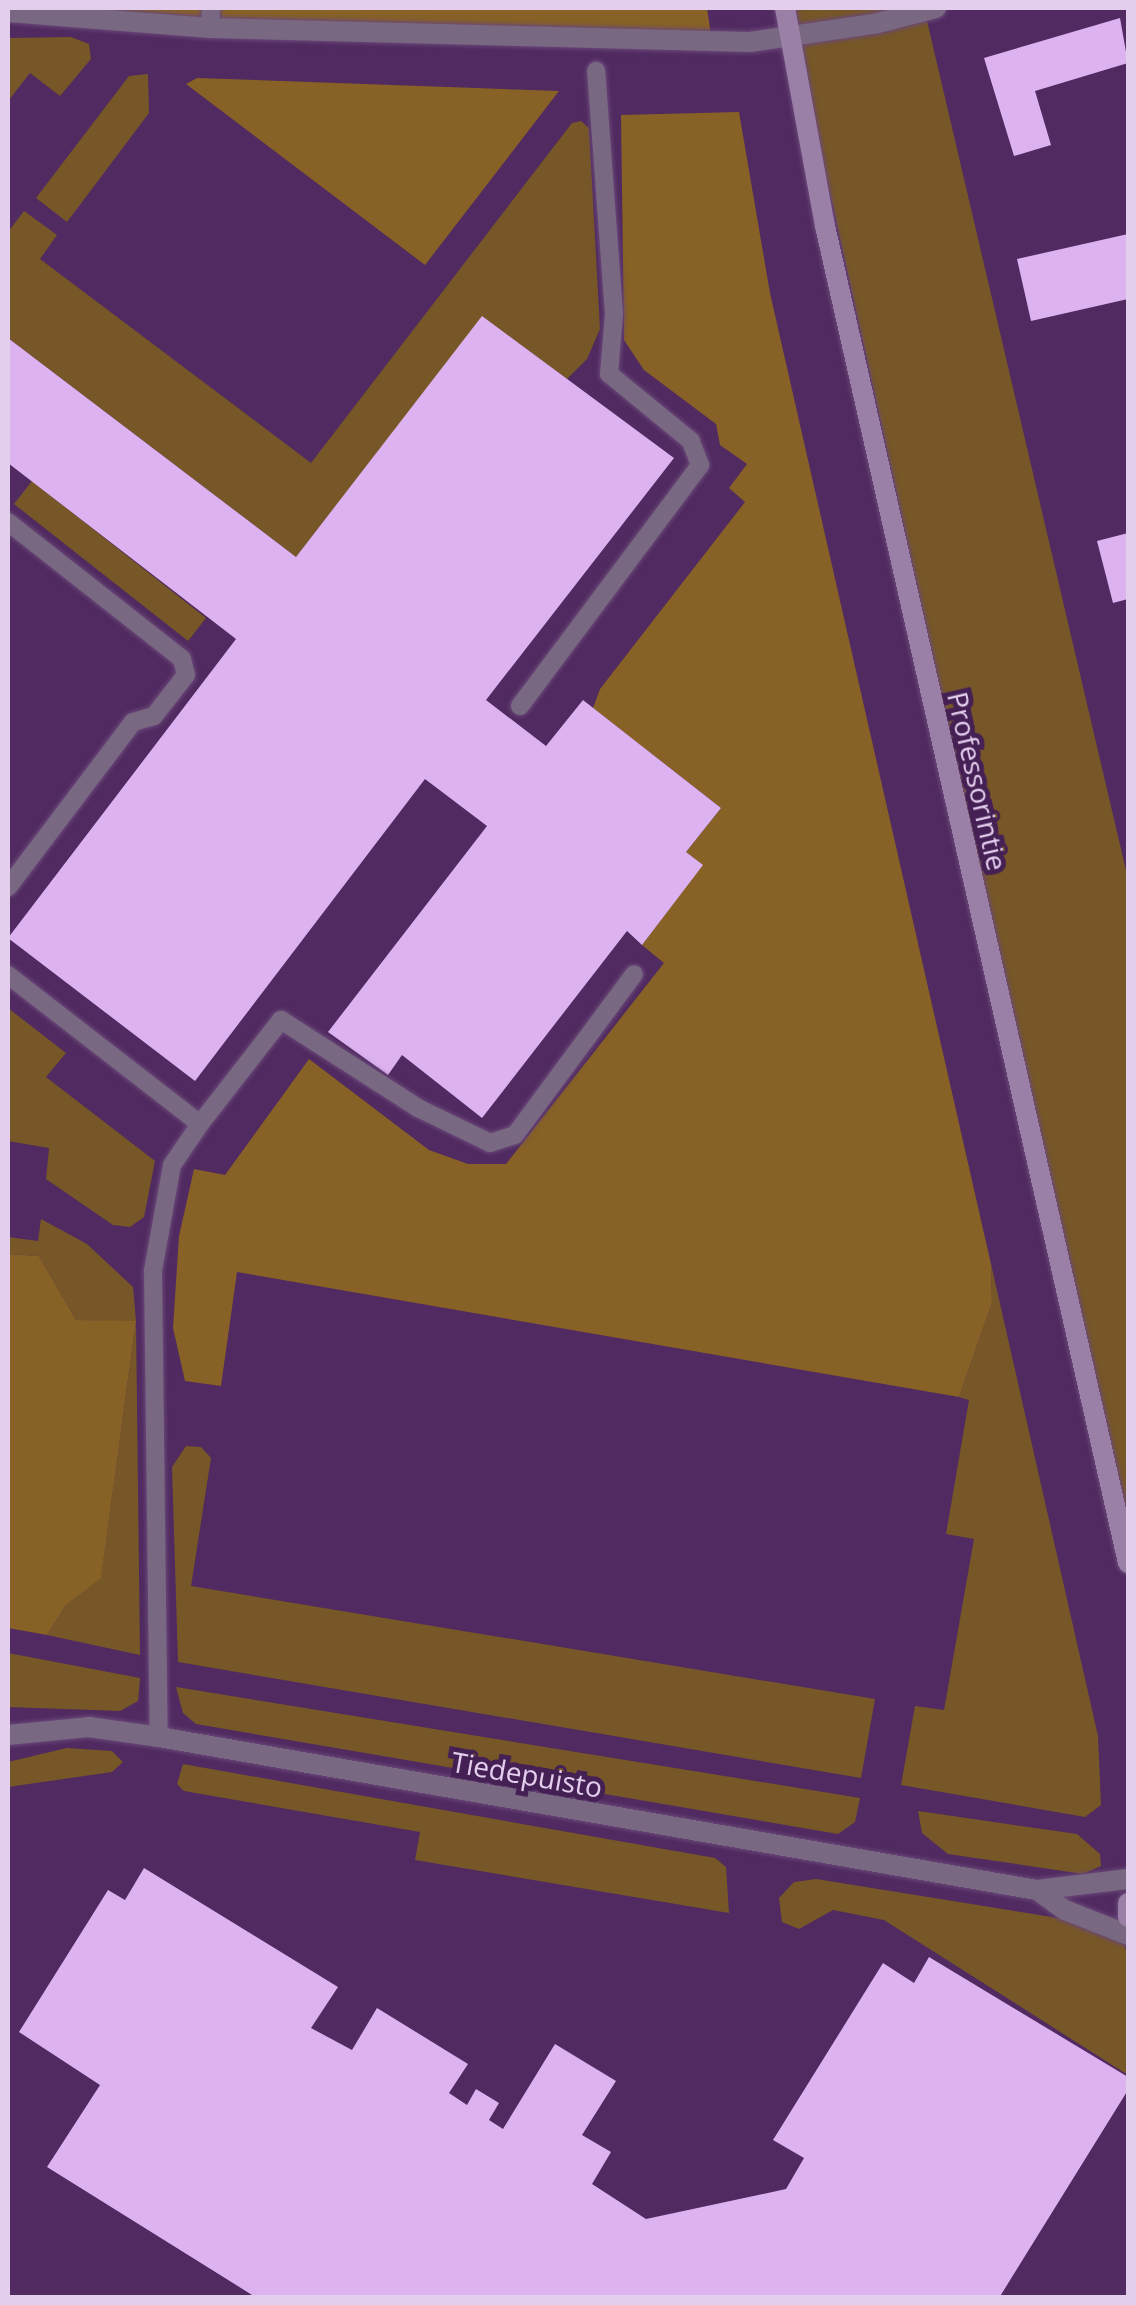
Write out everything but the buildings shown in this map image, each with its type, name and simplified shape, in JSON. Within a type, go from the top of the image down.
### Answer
[{"type":"main road","name":"Professorintie","points":[[786,8],[825,226],[1128,1564]]},
{"type":"main road","points":[[1128,1904],[1128,1917]]},
{"type":"street","points":[[8,12],[210,18],[618,42],[791,38],[936,8]]},
{"type":"street","name":"Tiedepuisto","points":[[8,1735],[89,1727],[159,1737],[1037,1890],[1128,1879]]},
{"type":"street","name":"Tiedepuisto","points":[[1037,1890],[1065,1910],[1128,1935]]},
{"type":"lane","points":[[520,706],[700,466],[690,441],[608,374],[614,314],[596,71]]},
{"type":"lane","points":[[8,522],[182,659],[186,674],[154,716],[132,722],[8,886]]},
{"type":"lane","points":[[159,1737],[153,1272],[172,1165],[281,1020],[432,1115],[490,1143],[515,1135],[634,974]]},
{"type":"lane","points":[[8,975],[200,1124]]},
{"type":"shaded area","points":[[8,8],[707,8],[712,42],[470,36]]},
{"type":"shaded area","points":[[789,8],[924,8],[1128,879],[1128,1538]]},
{"type":"shaded area","points":[[71,37],[89,44],[91,59],[60,96],[30,73],[8,101],[8,38]]},
{"type":"shaded area","points":[[148,74],[149,113],[67,222],[36,198],[129,76]]},
{"type":"shaded area","points":[[197,78],[559,91],[425,265],[186,84]]},
{"type":"shaded area","points":[[739,112],[770,293],[991,1264],[992,1303],[959,1397],[237,1272],[221,1386],[185,1381],[173,1328],[179,1236],[194,1169],[225,1175],[309,1059],[429,1150],[468,1164],[506,1164],[664,963],[642,945],[702,865],[686,852],[721,808],[593,708],[600,689],[745,502],[729,488],[747,464],[720,445],[716,424],[644,370],[624,340],[621,115]]},
{"type":"shaded area","points":[[581,121],[589,128],[600,329],[587,359],[567,379],[483,317],[296,557],[8,338],[8,232],[24,211],[57,235],[40,259],[311,463],[572,123]]},
{"type":"shaded area","points":[[32,481],[206,618],[188,641],[14,504]]},
{"type":"shaded area","points":[[8,1008],[66,1053],[46,1077],[155,1161],[144,1217],[130,1227],[113,1225],[46,1179],[49,1148],[8,1141]]},
{"type":"shaded area","points":[[41,1219],[87,1244],[133,1287],[136,1321],[140,1655],[47,1635],[66,1605],[101,1576],[136,1322],[76,1320],[39,1256],[8,1254],[8,1237],[38,1241]]},
{"type":"shaded area","points":[[8,1254],[39,1256],[76,1320],[136,1321],[101,1578],[66,1605],[47,1635],[8,1628]]},
{"type":"shaded area","points":[[991,1264],[1098,1736],[1101,1805],[1085,1817],[901,1785],[915,1706],[944,1710],[974,1539],[946,1534],[969,1400],[959,1397],[992,1303]]},
{"type":"shaded area","points":[[186,1446],[201,1447],[211,1458],[191,1586],[875,1699],[861,1778],[178,1662],[172,1467]]},
{"type":"shaded area","points":[[8,1653],[140,1678],[138,1701],[120,1711],[8,1707]]},
{"type":"shaded area","points":[[176,1687],[860,1798],[855,1822],[838,1834],[196,1724],[183,1713]]},
{"type":"shaded area","points":[[67,1748],[112,1751],[123,1762],[112,1772],[8,1787],[8,1762]]},
{"type":"shaded area","points":[[183,1764],[715,1858],[726,1867],[729,1913],[415,1860],[420,1832],[184,1791],[177,1784]]},
{"type":"shaded area","points":[[918,1811],[1077,1834],[1100,1854],[1101,1866],[1083,1874],[948,1854],[922,1833]]},
{"type":"shaded area","points":[[816,1879],[1108,1926],[1125,1946],[1128,1962],[1128,2075],[884,1920],[833,1910],[799,1929],[782,1922],[779,1898],[794,1882]]}]
